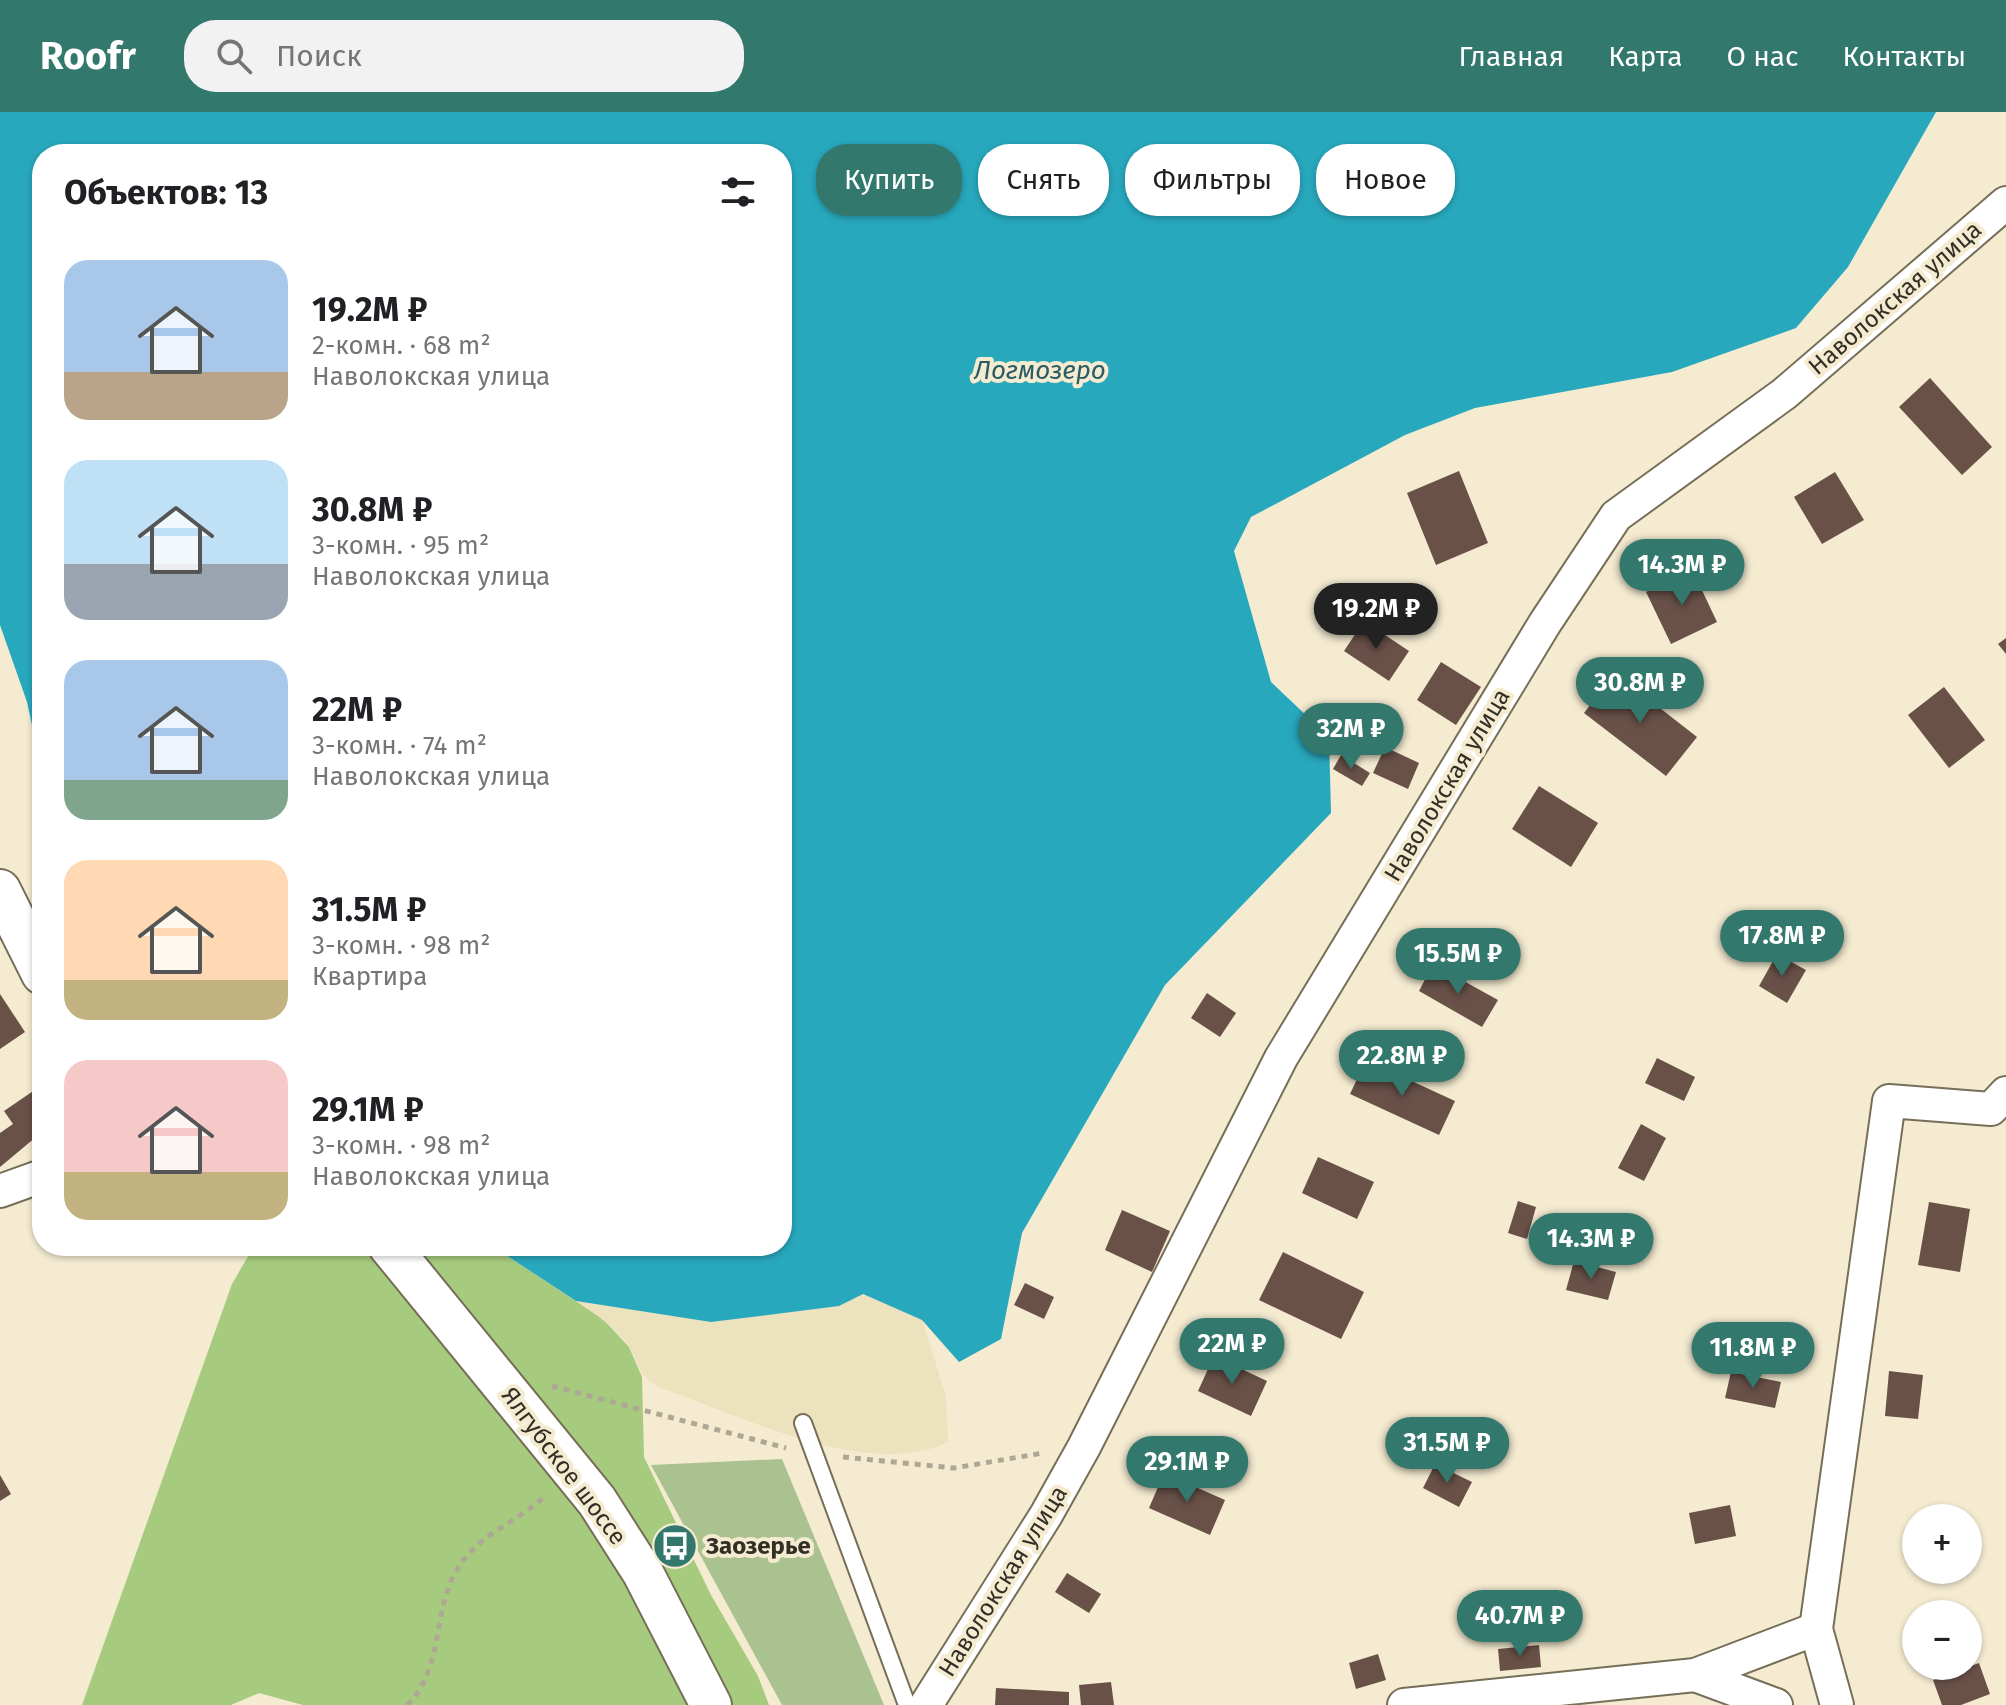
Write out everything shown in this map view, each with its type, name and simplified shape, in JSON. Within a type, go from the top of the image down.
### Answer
[{"type":"street","name":"Наволокская улица","points":[[926,1705],[1046,1515],[1084,1447],[1281,1058],[1545,623],[1616,516],[1784,394],[2006,203]]},
{"type":"street","points":[[0,890],[32,954]]},
{"type":"street","points":[[1837,1705],[1816,1629],[1889,1101],[1991,1109],[2006,1093]]},
{"type":"street","points":[[0,1191],[32,1180]]},
{"type":"street","name":"Ялгубское шоссе","points":[[401,1259],[597,1501],[643,1573],[711,1705]]},
{"type":"street","points":[[1404,1705],[1695,1675],[1816,1629]]},
{"type":"street","points":[[1695,1675],[1776,1705]]},
{"type":"lane","points":[[803,1423],[907,1705]]},
{"type":"path","points":[[407,1705],[421,1691],[432,1667],[449,1588],[462,1561],[549,1493],[561,1455]]},
{"type":"green space","points":[[248,1256],[507,1256],[603,1319],[629,1347],[642,1377],[644,1457],[711,1595],[758,1676],[769,1705],[303,1705],[259,1693],[231,1705],[82,1705],[232,1284]]},
{"type":"green space","points":[[782,1459],[884,1705],[782,1705],[651,1465]]},
{"type":"sand","points":[[862,1294],[922,1320],[946,1396],[948,1442],[916,1452],[880,1454],[842,1449],[764,1427],[658,1387],[643,1374],[618,1333],[576,1301],[711,1322],[839,1306]]},
{"type":"water","name":"Логмозеро","points":[[0,112],[1936,112],[1848,267],[1796,328],[1672,372],[1475,408],[1405,435],[1251,517],[1234,551],[1271,682],[1329,737],[1331,813],[1165,985],[1022,1233],[1001,1339],[959,1362],[922,1320],[863,1294],[839,1306],[711,1322],[576,1301],[507,1256],[792,1256],[792,144],[32,144],[32,725],[0,625]]},
{"type":"building","points":[[1930,378],[1992,447],[1962,475],[1899,407]]},
{"type":"building","points":[[1459,471],[1488,543],[1436,565],[1407,493]]},
{"type":"building","points":[[1835,472],[1864,520],[1822,544],[1794,497]]},
{"type":"building","points":[[1692,569],[1717,622],[1671,644],[1646,592]]},
{"type":"building","points":[[1364,621],[1409,651],[1389,681],[1344,651]]},
{"type":"building","points":[[2006,638],[2006,654],[1998,644]]},
{"type":"building","points":[[1441,662],[1481,687],[1456,725],[1417,700]]},
{"type":"building","points":[[1615,673],[1697,737],[1666,776],[1584,713]]},
{"type":"building","points":[[1944,687],[1985,740],[1949,768],[1908,715]]},
{"type":"building","points":[[1385,747],[1419,763],[1408,789],[1373,773]]},
{"type":"building","points":[[1341,755],[1370,773],[1362,786],[1333,769]]},
{"type":"building","points":[[1539,786],[1598,823],[1571,867],[1512,829]]},
{"type":"building","points":[[1777,954],[1806,970],[1787,1003],[1759,986]]},
{"type":"building","points":[[1433,964],[1498,1000],[1482,1027],[1419,991]]},
{"type":"building","points":[[1207,993],[1236,1013],[1220,1037],[1191,1018]]},
{"type":"building","points":[[0,994],[25,1032],[0,1049]]},
{"type":"building","points":[[1657,1058],[1695,1077],[1684,1101],[1645,1083]]},
{"type":"building","points":[[1366,1060],[1455,1101],[1439,1135],[1350,1094]]},
{"type":"building","points":[[32,1092],[32,1140],[0,1167],[0,1133],[13,1124],[4,1111]]},
{"type":"building","points":[[1641,1124],[1666,1138],[1644,1181],[1618,1168]]},
{"type":"building","points":[[1318,1157],[1374,1182],[1357,1219],[1302,1193]]},
{"type":"building","points":[[1518,1201],[1536,1207],[1527,1239],[1508,1233]]},
{"type":"building","points":[[1929,1202],[1970,1209],[1960,1272],[1918,1265]]},
{"type":"building","points":[[1122,1210],[1170,1231],[1152,1272],[1105,1250]]},
{"type":"building","points":[[1283,1252],[1364,1292],[1341,1339],[1259,1300]]},
{"type":"building","points":[[1574,1261],[1616,1272],[1608,1300],[1566,1290]]},
{"type":"building","points":[[1025,1283],[1054,1297],[1044,1319],[1014,1305]]},
{"type":"building","points":[[1214,1356],[1267,1381],[1251,1416],[1198,1391]]},
{"type":"building","points":[[1889,1371],[1923,1375],[1918,1419],[1885,1416]]},
{"type":"building","points":[[1731,1372],[1781,1382],[1775,1408],[1725,1398]]},
{"type":"building","points":[[1435,1464],[1472,1482],[1459,1507],[1423,1488]]},
{"type":"building","points":[[1164,1473],[1225,1500],[1210,1535],[1149,1508]]},
{"type":"building","points":[[0,1475],[11,1494],[0,1501]]},
{"type":"building","points":[[1730,1505],[1736,1536],[1695,1544],[1689,1513]]},
{"type":"building","points":[[1067,1573],[1101,1594],[1089,1613],[1055,1592]]},
{"type":"building","points":[[1539,1645],[1541,1667],[1500,1671],[1498,1649]]},
{"type":"building","points":[[1378,1654],[1386,1680],[1356,1689],[1349,1663]]},
{"type":"building","points":[[1982,1671],[1990,1694],[1961,1705],[1942,1705],[1933,1680],[1982,1680]]},
{"type":"building","points":[[1111,1682],[1114,1705],[1081,1705],[1079,1685]]},
{"type":"building","points":[[996,1688],[1069,1692],[1069,1705],[995,1705]]},
{"type":"place","name":"Заозерье","points":[[675,1546]]}]
